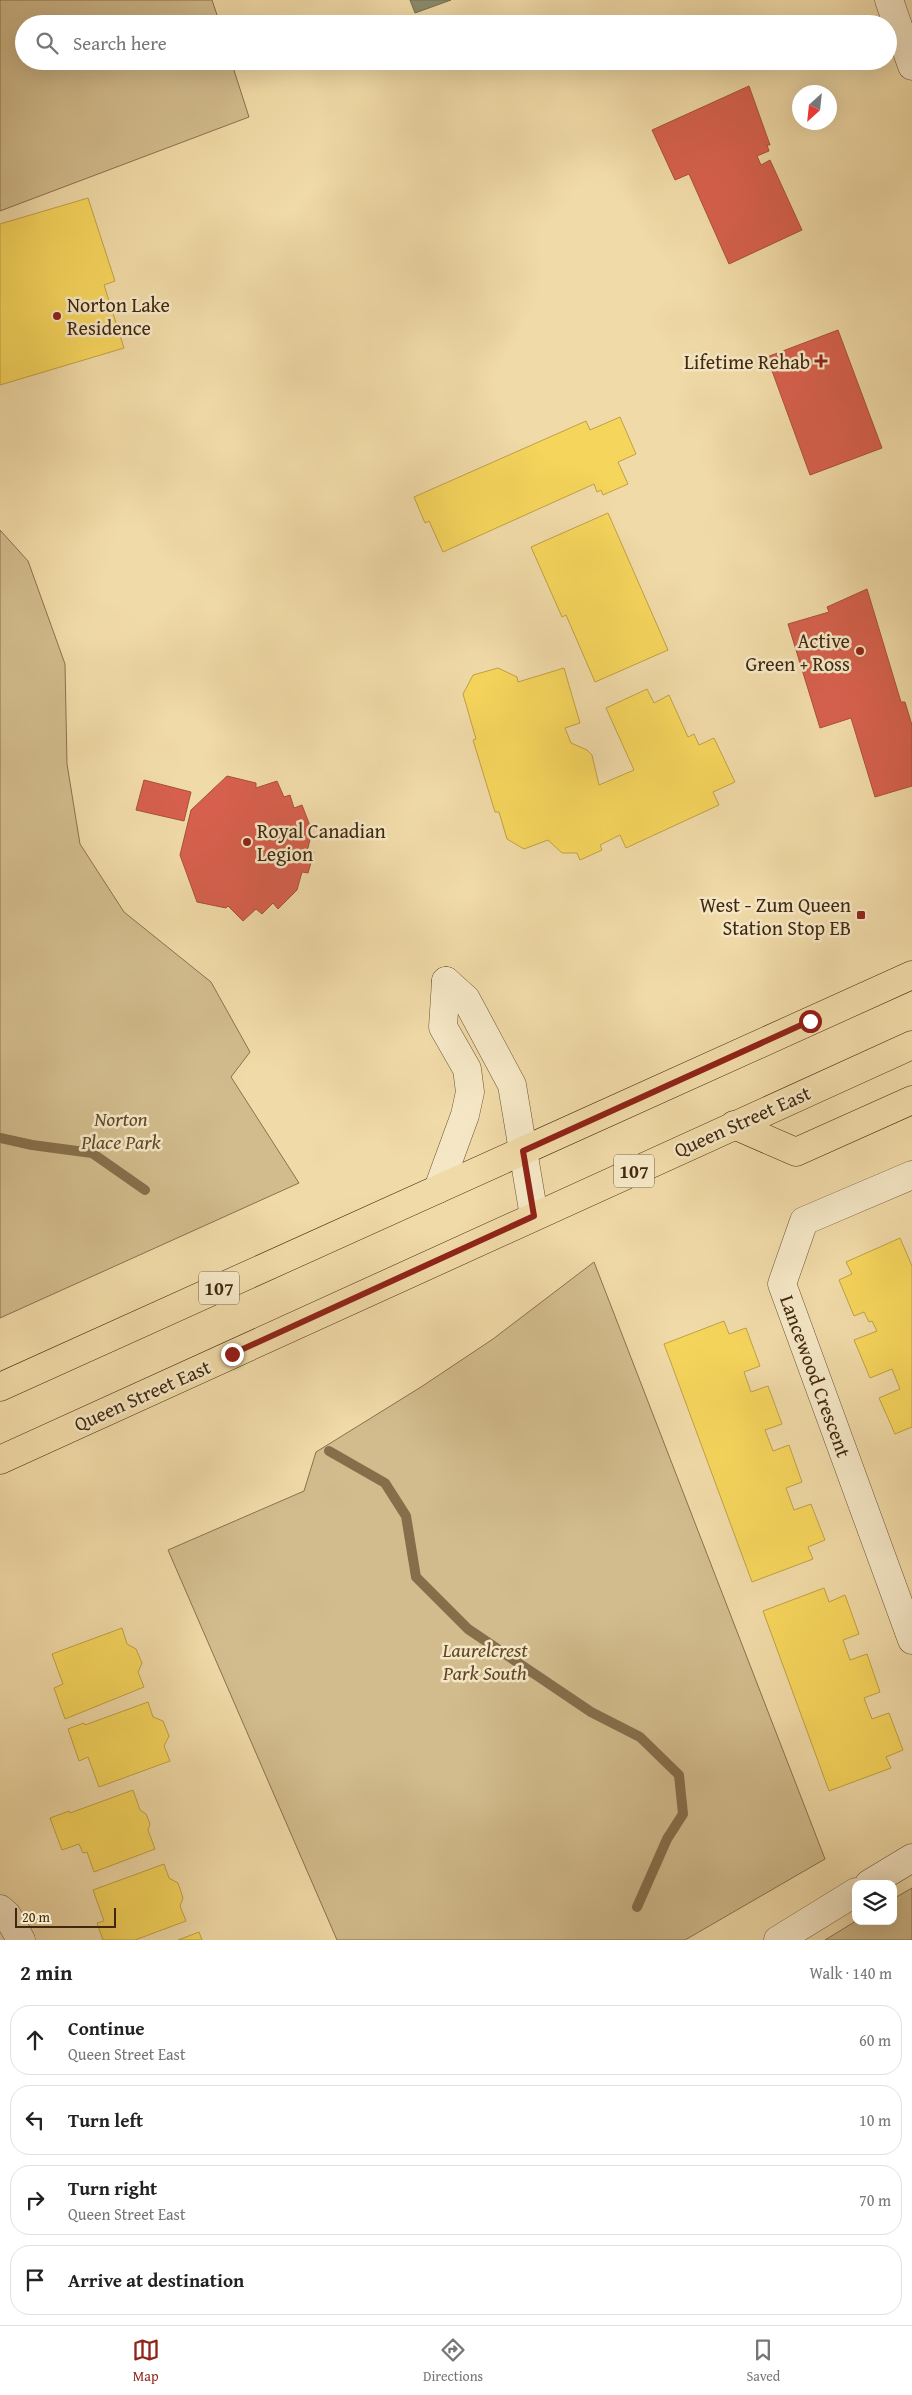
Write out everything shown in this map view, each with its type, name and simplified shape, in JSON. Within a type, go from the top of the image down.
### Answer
[{"type":"main road","name":"107","points":[[0,1387],[912,974]]},
{"type":"main road","name":"Queen Street East","points":[[0,1460],[912,1045]]},
{"type":"main road","points":[[734,1125],[796,1152],[912,1100]]},
{"type":"street","points":[[889,0],[894,15]]},
{"type":"street","points":[[897,23],[912,66]]},
{"type":"street","points":[[438,1189],[465,1115],[470,1092],[467,1069],[443,1027],[446,981],[466,999],[512,1086],[534,1216]]},
{"type":"street","name":"Lancewood Crescent","points":[[912,1175],[804,1221],[782,1284],[912,1640]]},
{"type":"street","points":[[876,1880],[912,1858]]},
{"type":"street","points":[[778,1940],[852,1894]]},
{"type":"street","points":[[0,1909],[7,1915],[21,1940]]},
{"type":"green space","points":[[0,0],[212,0],[217,15],[15,15],[15,70],[234,70],[249,117],[0,211]]},
{"type":"green space","name":"Norton Place Park","points":[[0,530],[28,561],[65,664],[67,764],[80,844],[124,912],[211,982],[250,1052],[231,1077],[299,1183],[0,1318]]},
{"type":"green space","name":"Laurelcrest Park South","points":[[594,1262],[825,1859],[685,1940],[337,1940],[168,1550],[304,1491],[316,1452],[421,1387],[493,1339]]},
{"type":"green space","points":[[912,1888],[912,1940],[825,1940],[852,1923],[852,1925],[897,1925],[897,1897]]},
{"type":"building: Homes","name":"Norton Lake Residence","points":[[88,198],[115,281],[104,285],[124,348],[0,385],[0,224]]},
{"type":"building: Homes","points":[[620,417],[636,454],[618,462],[628,484],[603,495],[601,490],[597,492],[594,484],[443,552],[429,521],[425,523],[414,497],[586,421],[590,430]]},
{"type":"building: Homes","points":[[608,513],[668,650],[595,682],[566,615],[562,617],[531,547]]},
{"type":"building: Homes","points":[[498,668],[517,677],[518,682],[564,668],[580,723],[565,728],[571,743],[587,750],[592,755],[599,785],[634,770],[606,708],[647,689],[654,703],[669,695],[688,737],[694,734],[699,745],[714,738],[735,782],[713,792],[719,805],[626,848],[620,835],[600,845],[602,850],[580,860],[577,853],[562,853],[548,840],[524,849],[507,839],[499,812],[495,812],[473,740],[476,739],[463,694],[473,675]]},
{"type":"building: Homes","points":[[900,1238],[912,1266],[912,1427],[895,1434],[879,1398],[900,1389],[892,1369],[870,1378],[854,1340],[877,1331],[872,1321],[869,1322],[864,1312],[854,1316],[839,1280],[852,1274],[846,1262]]},
{"type":"building: Homes","points":[[724,1321],[729,1334],[746,1328],[760,1366],[744,1372],[751,1392],[768,1386],[782,1424],[765,1430],[773,1451],[789,1445],[802,1482],[786,1488],[794,1510],[811,1504],[825,1540],[808,1547],[813,1559],[752,1582],[664,1344]]},
{"type":"building: Homes","points":[[824,1588],[829,1602],[845,1595],[859,1634],[843,1640],[850,1660],[867,1654],[880,1692],[864,1698],[872,1719],[889,1713],[903,1750],[886,1757],[891,1768],[829,1791],[763,1611]]},
{"type":"building: Homes","points":[[122,1628],[127,1644],[136,1649],[142,1663],[138,1672],[144,1687],[65,1719],[54,1688],[63,1684],[52,1654]]},
{"type":"building: Homes","points":[[148,1702],[153,1717],[163,1721],[169,1736],[164,1746],[170,1761],[99,1787],[88,1757],[79,1761],[68,1729],[84,1723],[85,1725]]},
{"type":"building: Homes","points":[[133,1790],[140,1810],[146,1814],[150,1824],[148,1830],[155,1849],[94,1872],[87,1852],[83,1853],[79,1844],[62,1850],[50,1818],[69,1811],[70,1813]]},
{"type":"building: Homes","points":[[164,1864],[169,1878],[178,1883],[183,1898],[180,1906],[186,1921],[135,1940],[103,1940],[97,1923],[104,1921],[93,1890]]},
{"type":"building: Homes","points":[[199,1932],[202,1940],[178,1940]]},
{"type":"building: Shops","points":[[749,86],[770,145],[767,145],[769,151],[757,156],[761,165],[770,160],[802,230],[729,264],[689,174],[675,180],[652,130]]},
{"type":"building: Shops","points":[[838,330],[882,448],[810,475],[767,357]]},
{"type":"building: Shops","points":[[867,589],[901,702],[905,702],[912,725],[912,786],[875,797],[851,718],[820,728],[788,624],[829,612],[827,607]]},
{"type":"building: Shops","name":"Royal Canadian Legion","points":[[227,776],[256,783],[256,788],[277,781],[284,797],[290,795],[294,808],[302,805],[312,831],[307,852],[314,852],[308,873],[302,872],[297,890],[278,909],[273,903],[262,914],[256,909],[243,921],[228,906],[226,908],[197,902],[180,855],[191,810]]},
{"type":"building: Shops","points":[[144,780],[191,792],[184,821],[136,810]]},
{"type":"building: Industry","points":[[410,0],[451,0],[415,13]]},
{"type":"waterway","points":[[0,1138],[32,1145],[92,1153],[145,1190]]},
{"type":"waterway","points":[[329,1451],[385,1483],[406,1516],[416,1577],[468,1629],[591,1712],[640,1737],[679,1775],[683,1814],[667,1839],[637,1907]]},
{"type":"place","name":"Norton Lake Residence","points":[[57,316]]},
{"type":"place","name":"Lifetime Rehab","points":[[821,361]]},
{"type":"place","name":"Active Green + Ross","points":[[860,651]]},
{"type":"place","name":"Royal Canadian Legion","points":[[247,842]]},
{"type":"place","name":"West - Zum Queen Station Stop EB","points":[[861,915]]},
{"type":"route","points":[[232,1354],[534,1216],[523,1151],[810,1021]]}]
